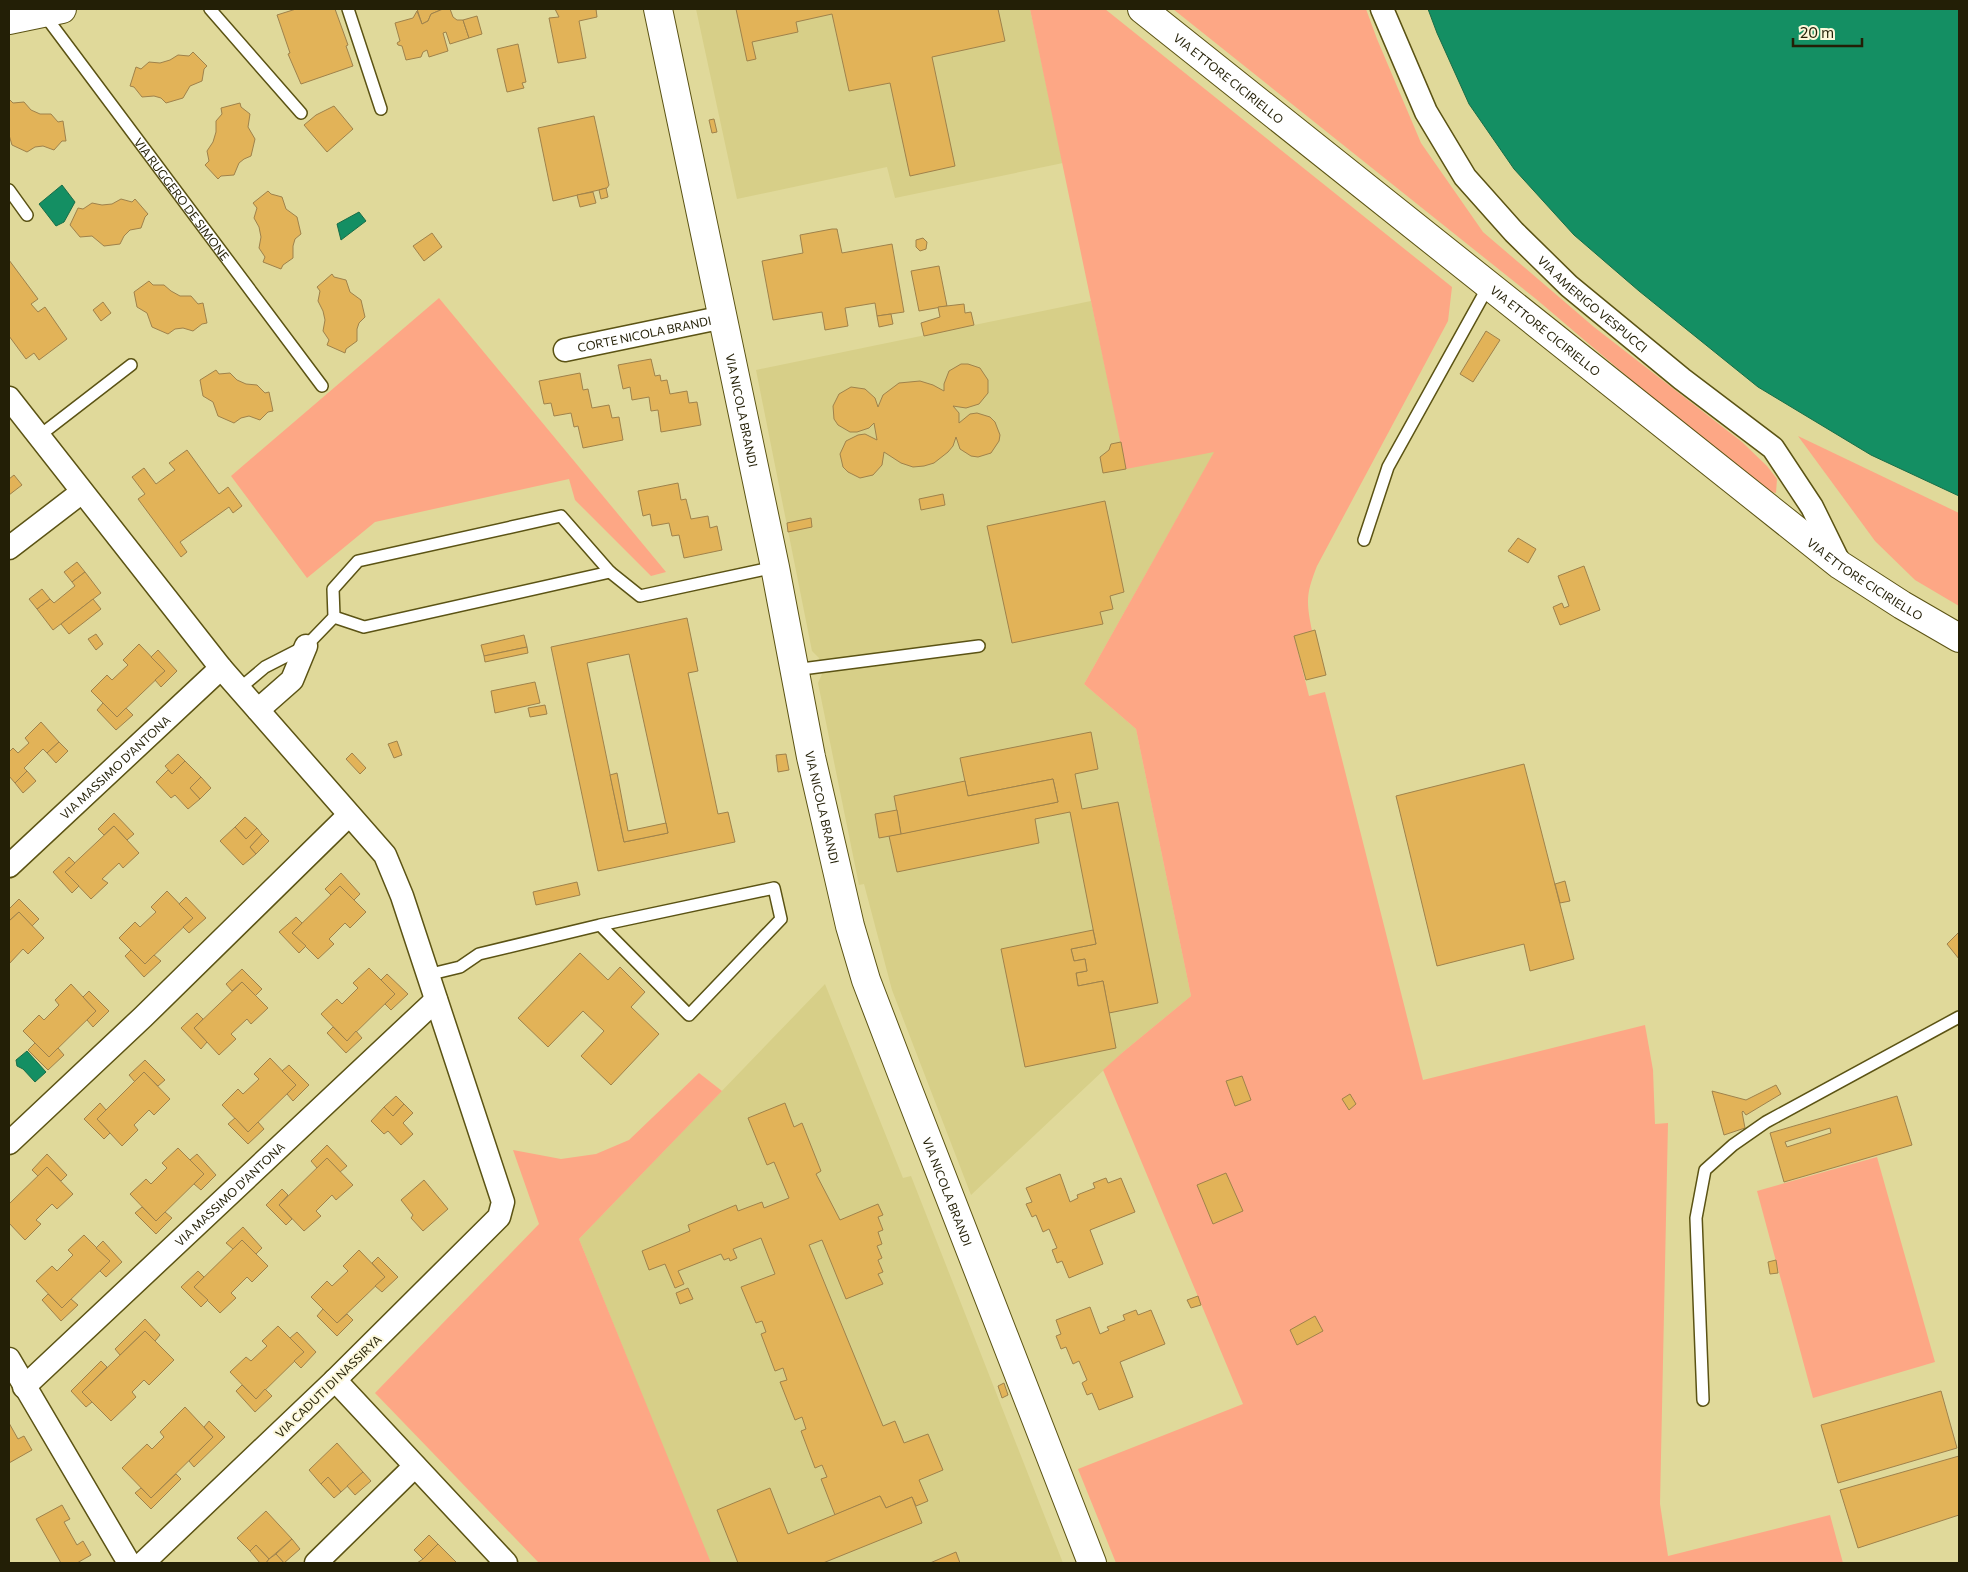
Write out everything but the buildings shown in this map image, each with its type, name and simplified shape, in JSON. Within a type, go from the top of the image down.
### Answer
[{"type":"street","name":"VIA ETTORE CICIRIELLO","points":[[1142,9],[1840,565],[1902,605],[1959,638]]},
{"type":"street","name":"VIA AMERIGO VESPUCCI","points":[[1382,9],[1426,112],[1465,177],[1514,232],[1569,286],[1682,379],[1773,448],[1812,507],[1840,565]]},
{"type":"street","name":"VIA RUGGERO DE SIMONE","points":[[9,20],[53,11]]},
{"type":"street","name":"VIA NICOLA BRANDI","points":[[661,13],[775,567],[811,758],[845,908],[866,980],[1092,1563]]},
{"type":"street","name":"CORTE NICOLA BRANDI","points":[[565,350],[724,317]]},
{"type":"street","points":[[9,398],[221,668],[385,855],[402,896],[436,1000]]},
{"type":"street","points":[[9,548],[82,492]]},
{"type":"street","points":[[258,710],[292,680],[306,646]]},
{"type":"street","name":"VIA MASSIMO D'ANTONA","points":[[9,866],[221,668]]},
{"type":"street","points":[[9,1142],[143,1017],[349,815]]},
{"type":"street","name":"VIA MASSIMO D'ANTONA","points":[[24,1387],[436,1000]]},
{"type":"street","name":"VIA CADUTI DI NASSIRYA","points":[[143,1563],[335,1380],[499,1217],[503,1202],[436,1000]]},
{"type":"street","points":[[9,1359],[129,1563]]},
{"type":"street","points":[[335,1380],[506,1563]]},
{"type":"street","points":[[316,1563],[415,1466]]},
{"type":"lane","points":[[210,9],[300,113]]},
{"type":"lane","points":[[348,9],[381,109]]},
{"type":"lane","name":"VIA RUGGERO DE SIMONE","points":[[53,11],[322,386]]},
{"type":"lane","points":[[9,190],[27,215]]},
{"type":"lane","points":[[1364,540],[1388,467],[1489,285]]},
{"type":"lane","points":[[39,436],[131,365]]},
{"type":"lane","points":[[239,689],[265,667],[306,646],[334,617],[333,589],[358,561],[561,516],[610,572],[640,596],[775,567]]},
{"type":"lane","points":[[334,617],[364,627],[610,572]]},
{"type":"lane","points":[[794,670],[979,646]]},
{"type":"lane","points":[[428,975],[460,967],[479,954],[600,925],[774,888],[781,918],[689,1015],[600,925]]},
{"type":"lane","points":[[1703,1400],[1696,1218],[1705,1170],[1733,1145],[1766,1122],[1959,1017]]},
{"type":"shaded area","points":[[696,9],[1030,9],[1063,163],[895,198],[887,167],[737,199]]},
{"type":"shaded area","points":[[1030,9],[1105,9],[1452,287],[1448,321],[1317,566],[1308,598],[1312,631],[1294,636],[1309,696],[1325,692],[1423,1080],[1645,1025],[1653,1070],[1655,1124],[1668,1123],[1660,1504],[1668,1556],[1830,1515],[1843,1563],[1116,1563],[1078,1469],[1243,1404],[1103,1070],[1191,996],[1136,729],[1084,684],[1214,452],[1126,469]]},
{"type":"shaded area","points":[[1173,9],[1366,9],[1421,143],[1483,232],[1594,327],[1742,442],[1767,466],[1777,479],[1776,493],[1761,490],[1536,299]]},
{"type":"shaded area","points":[[1428,9],[1959,9],[1959,496],[1871,455],[1758,387],[1639,291],[1574,235],[1514,169],[1469,104]]},
{"type":"shaded area","points":[[62,185],[75,202],[64,222],[56,226],[39,204]]},
{"type":"shaded area","points":[[359,212],[366,221],[341,240],[337,224]]},
{"type":"shaded area","points":[[439,298],[666,572],[651,576],[575,500],[569,479],[375,522],[307,578],[231,476]]},
{"type":"shaded area","points":[[1091,301],[1121,442],[1215,451],[1084,684],[1136,729],[1191,996],[1123,1052],[971,1195],[892,990],[864,884],[859,885],[818,683],[822,674],[819,658],[812,651],[756,370]]},
{"type":"shaded area","points":[[1798,436],[1959,513],[1959,606],[1915,580],[1875,541]]},
{"type":"shaded area","points":[[825,984],[903,1178],[911,1176],[1063,1563],[710,1563],[579,1239]]},
{"type":"shaded area","points":[[27,1051],[46,1072],[35,1082],[23,1069],[17,1066],[16,1060]]},
{"type":"shaded area","points":[[699,1073],[722,1091],[579,1239],[711,1563],[539,1563],[375,1393],[539,1224],[513,1150],[561,1159],[596,1154],[629,1140]]},
{"type":"shaded area","points":[[1877,1157],[1935,1362],[1813,1398],[1757,1191]]}]
